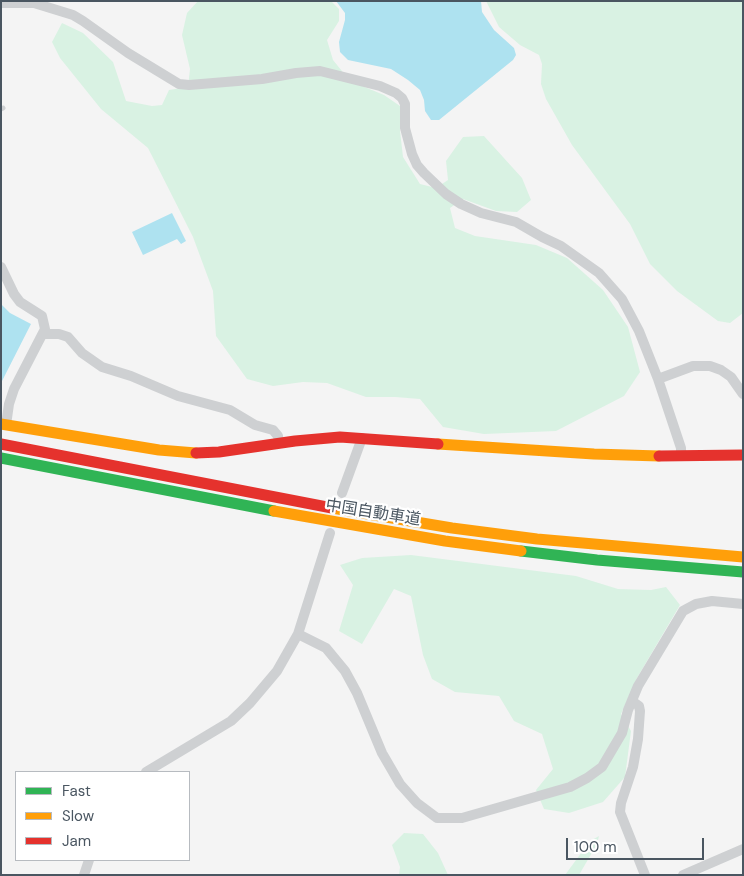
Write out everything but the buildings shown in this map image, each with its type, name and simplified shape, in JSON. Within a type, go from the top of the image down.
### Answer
[{"type":"main road","points":[[4,424],[193,454],[340,437],[594,454],[642,456],[743,455]]},
{"type":"main road","name":"中国自動車道","points":[[1,444],[310,504],[452,528],[537,539],[743,557]]},
{"type":"main road","name":"中国自動車道","points":[[1,458],[322,521],[445,541],[597,560],[743,572]]},
{"type":"main road","points":[[620,547],[743,549]]},
{"type":"main road","points":[[718,571],[743,580]]},
{"type":"street","points":[[1,3],[34,3],[73,15],[128,53],[178,84],[190,85],[262,79],[296,73],[320,72],[380,86],[396,93],[405,104],[405,128],[412,154],[416,165],[424,174],[446,194],[461,204],[481,213],[516,222],[561,246],[599,273],[622,299],[630,312],[658,379],[681,448],[681,456]]},
{"type":"street","points":[[1,267],[20,302],[42,316],[45,322],[43,334],[14,389],[4,424]]},
{"type":"street","points":[[43,334],[59,334],[68,337],[82,354],[102,367],[131,376],[178,396],[230,410],[255,425],[273,430],[278,436],[279,443]]},
{"type":"street","points":[[658,379],[693,366],[710,366],[722,370],[731,378],[743,394]]},
{"type":"street","points":[[342,493],[362,438]]},
{"type":"street","points":[[148,771],[231,721],[250,703],[276,672],[298,634],[330,533]]},
{"type":"street","points":[[298,634],[326,648],[345,671],[357,693],[382,753],[400,784],[417,802],[437,818],[462,818],[570,787],[602,767],[622,733],[638,686],[683,611],[696,604],[712,601],[743,604]]},
{"type":"street","points":[[632,701],[639,706],[640,711],[638,739],[633,767],[621,803],[620,812],[646,875]]},
{"type":"street","points":[[683,875],[743,849]]},
{"type":"street","points":[[84,875],[89,861]]},
{"type":"green space","points":[[198,1],[331,1],[339,9],[339,21],[327,40],[333,60],[350,81],[384,95],[400,106],[403,157],[420,184],[436,188],[448,180],[446,161],[463,137],[484,136],[522,178],[531,200],[517,212],[496,211],[463,199],[450,208],[455,228],[475,236],[536,245],[567,258],[603,290],[628,327],[640,372],[624,396],[556,431],[484,434],[443,427],[420,399],[366,397],[327,383],[303,382],[273,386],[247,379],[216,336],[213,291],[193,237],[148,148],[101,109],[60,58],[52,42],[62,23],[83,33],[113,62],[126,101],[152,106],[162,105],[169,90],[188,87],[190,69],[182,35],[187,13]]},
{"type":"green space","points":[[486,1],[743,1],[743,313],[730,323],[718,321],[677,291],[650,264],[630,224],[572,145],[546,99],[541,84],[542,64],[539,55],[520,45],[499,27]]},
{"type":"green space","points":[[411,555],[576,576],[618,589],[651,590],[666,587],[680,605],[637,678],[621,714],[631,731],[625,777],[603,802],[569,813],[544,809],[536,790],[553,769],[542,734],[514,721],[499,696],[455,692],[432,679],[423,655],[411,596],[394,589],[362,644],[339,631],[353,585],[340,565],[362,558]]},
{"type":"green space","points":[[404,833],[423,834],[438,853],[448,875],[399,875],[400,867],[392,845]]},
{"type":"green space","points":[[599,836],[597,844],[579,875],[565,875],[590,841]]},
{"type":"water","points":[[336,1],[481,1],[482,12],[494,30],[514,48],[516,55],[513,60],[439,120],[431,120],[425,111],[424,100],[420,90],[408,80],[391,69],[348,60],[340,52],[339,42],[345,13]]},
{"type":"water","points":[[172,213],[186,241],[181,244],[177,239],[143,255],[132,232]]},
{"type":"water","points":[[1,304],[10,313],[31,324],[1,383]]},
{"type":"traffic: fast","points":[[1,458],[274,511]]},
{"type":"traffic: fast","points":[[521,551],[597,560],[743,572]]},
{"type":"traffic: slow","points":[[1,424],[159,450],[196,453]]},
{"type":"traffic: slow","points":[[438,444],[594,454],[659,456]]},
{"type":"traffic: slow","points":[[332,508],[452,528],[537,539],[743,557]]},
{"type":"traffic: slow","points":[[274,511],[445,541],[521,551]]},
{"type":"traffic: jam","points":[[196,453],[219,452],[295,441],[340,437],[438,444]]},
{"type":"traffic: jam","points":[[1,444],[332,508]]},
{"type":"traffic: jam","points":[[659,456],[743,455]]}]
